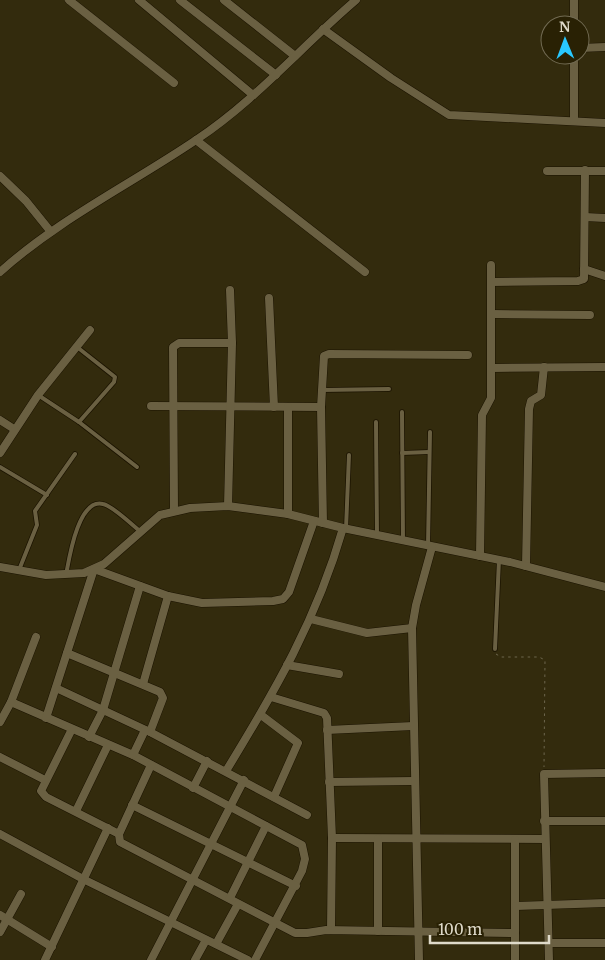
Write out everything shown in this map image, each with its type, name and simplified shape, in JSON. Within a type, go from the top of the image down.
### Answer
[{"type":"street","points":[[69,0],[174,83]]},
{"type":"street","points":[[139,0],[254,95]]},
{"type":"street","points":[[180,0],[276,75]]},
{"type":"street","points":[[224,0],[295,56]]},
{"type":"street","points":[[0,272],[51,232],[196,140],[254,95],[356,0]]},
{"type":"street","points":[[574,0],[574,15]]},
{"type":"street","points":[[323,29],[391,78],[448,115],[605,122]]},
{"type":"street","points":[[590,48],[605,48]]},
{"type":"street","points":[[574,65],[574,121]]},
{"type":"street","points":[[196,140],[366,272]]},
{"type":"street","points":[[492,282],[581,281],[584,279],[585,170]]},
{"type":"street","points":[[547,171],[605,170]]},
{"type":"street","points":[[0,176],[26,201],[51,232]]},
{"type":"street","points":[[585,217],[605,218]]},
{"type":"street","points":[[480,556],[482,415],[490,402],[492,368],[491,265]]},
{"type":"street","points":[[584,269],[605,276]]},
{"type":"street","points":[[228,506],[232,343],[230,290]]},
{"type":"street","points":[[269,298],[274,407]]},
{"type":"street","points":[[492,314],[590,314]]},
{"type":"street","points":[[0,453],[38,395],[90,330]]},
{"type":"street","points":[[174,510],[172,350],[175,344],[232,343]]},
{"type":"street","points":[[323,523],[323,358],[329,354],[468,355]]},
{"type":"street","points":[[492,368],[605,367]]},
{"type":"street","points":[[526,566],[529,409],[531,401],[542,395],[544,368]]},
{"type":"street","points":[[151,406],[322,407]]},
{"type":"street","points":[[288,407],[288,514]]},
{"type":"street","points":[[0,420],[14,429]]},
{"type":"street","points":[[0,567],[46,575],[66,575],[94,569],[160,515],[174,510],[207,506],[228,506],[288,514],[403,541],[526,566],[605,587]]},
{"type":"street","points":[[94,569],[168,596],[208,604],[284,599],[289,592],[314,521]]},
{"type":"street","points":[[226,771],[261,715],[311,619],[330,573],[344,528]]},
{"type":"street","points":[[419,960],[412,628],[413,616],[430,546]]},
{"type":"street","points":[[46,718],[94,569]]},
{"type":"street","points":[[89,737],[103,710],[140,586]]},
{"type":"street","points":[[143,684],[168,596]]},
{"type":"street","points":[[311,619],[367,633],[412,628]]},
{"type":"street","points":[[0,722],[11,702],[36,637]]},
{"type":"street","points":[[67,653],[163,694],[147,731],[133,755]]},
{"type":"street","points":[[287,666],[339,674]]},
{"type":"street","points":[[56,688],[207,761],[307,815]]},
{"type":"street","points":[[271,697],[324,714],[327,718],[332,838],[331,930]]},
{"type":"street","points":[[11,702],[133,755],[302,845],[304,866],[296,886],[255,960]]},
{"type":"street","points":[[261,715],[298,743],[274,796]]},
{"type":"street","points":[[327,730],[414,726]]},
{"type":"street","points":[[72,730],[41,792],[43,796],[119,834]]},
{"type":"street","points":[[76,811],[108,745]]},
{"type":"street","points":[[0,757],[46,780]]},
{"type":"street","points":[[193,788],[207,761]]},
{"type":"street","points":[[150,765],[119,834],[119,840],[122,844],[276,923],[301,934],[331,930],[515,933]]},
{"type":"street","points":[[549,960],[544,774],[605,774]]},
{"type":"street","points":[[151,960],[228,806],[244,780]]},
{"type":"street","points":[[329,782],[414,781]]},
{"type":"street","points":[[132,806],[296,886]]},
{"type":"street","points":[[544,821],[605,821]]},
{"type":"street","points":[[230,898],[266,826]]},
{"type":"street","points":[[44,960],[52,947],[108,828]]},
{"type":"street","points":[[0,834],[83,879],[248,960]]},
{"type":"street","points":[[332,838],[545,839]]},
{"type":"street","points":[[378,838],[378,931]]},
{"type":"street","points":[[515,840],[515,960]]},
{"type":"street","points":[[0,932],[4,917],[21,894]]},
{"type":"street","points":[[516,906],[605,903]]},
{"type":"street","points":[[216,944],[238,904]]},
{"type":"street","points":[[4,917],[52,947]]},
{"type":"street","points":[[195,960],[206,940]]},
{"type":"street","points":[[549,943],[605,943]]},
{"type":"lane","points":[[77,347],[115,377],[114,382],[79,422]]},
{"type":"lane","points":[[322,390],[389,389]]},
{"type":"lane","points":[[38,395],[79,422],[137,466]]},
{"type":"lane","points":[[402,412],[403,541]]},
{"type":"lane","points":[[376,422],[377,535]]},
{"type":"lane","points":[[430,432],[430,546]]},
{"type":"lane","points":[[402,453],[429,452]]},
{"type":"lane","points":[[19,571],[37,525],[35,511],[75,454]]},
{"type":"lane","points":[[344,528],[349,455]]},
{"type":"lane","points":[[0,467],[47,495]]},
{"type":"lane","points":[[66,575],[76,530],[96,503],[106,504],[141,532]]},
{"type":"lane","points":[[495,649],[499,560]]},
{"type":"path","points":[[495,649],[495,653],[501,657],[539,657],[545,660],[544,774]]}]
